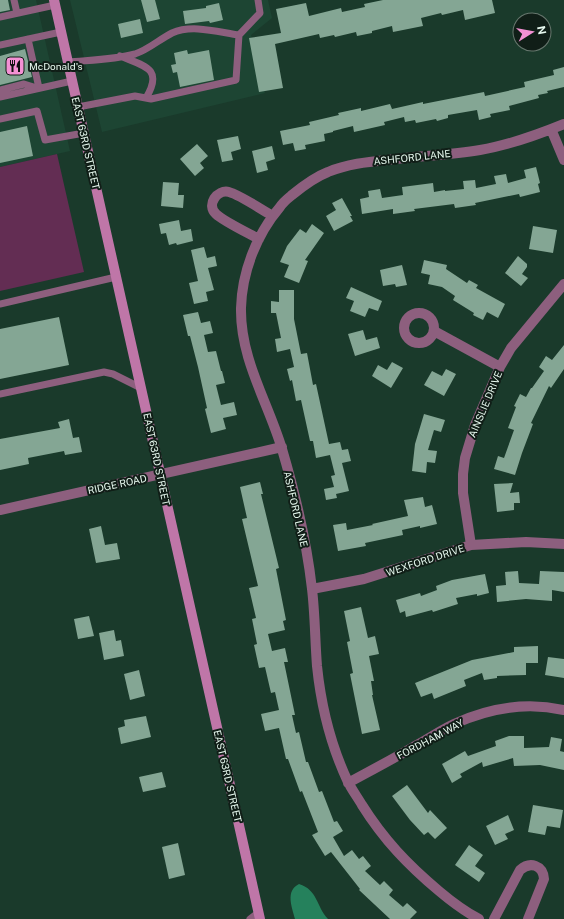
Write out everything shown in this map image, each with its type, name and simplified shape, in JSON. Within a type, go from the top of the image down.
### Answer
[{"type":"main road","name":"EAST 63RD STREET","points":[[54,2],[260,915]]},
{"type":"street","name":"ASHFORD LANE","points":[[479,919],[462,910],[416,872],[395,850],[373,822],[348,783],[337,754],[324,709],[317,667],[312,589],[302,531],[282,447],[248,356],[242,328],[241,309],[243,291],[255,247],[263,230],[281,204],[316,178],[337,168],[357,163],[479,150],[511,143],[564,124]]},
{"type":"street","points":[[551,129],[564,160]]},
{"type":"street","points":[[259,239],[216,215],[212,207],[214,199],[220,193],[228,192],[273,216]]},
{"type":"street","name":"AINSLIE DRIVE","points":[[471,545],[463,493],[465,458],[475,425],[500,368],[511,348],[564,284]]},
{"type":"street","points":[[434,331],[500,368]]},
{"type":"street","name":"RIDGE ROAD","points":[[0,510],[282,447]]},
{"type":"street","name":"WEXFORD DRIVE","points":[[312,589],[364,579],[471,545],[526,542],[564,544]]},
{"type":"street","name":"FORDHAM WAY","points":[[348,783],[454,724],[474,716],[493,710],[515,707],[544,707],[564,710]]},
{"type":"street","points":[[494,919],[520,870],[523,867],[531,865],[539,867],[544,874],[544,878],[528,919]]},
{"type":"lane","points":[[14,0],[17,14]]},
{"type":"lane","points":[[78,107],[135,96],[151,99],[236,80],[239,35],[260,14],[258,0]]},
{"type":"lane","points":[[0,17],[17,14],[54,2]]},
{"type":"lane","points":[[68,62],[136,53],[171,33],[182,29],[200,29],[239,35]]},
{"type":"lane","points":[[0,45],[61,32]]},
{"type":"lane","points":[[28,39],[39,88]]},
{"type":"lane","points":[[120,56],[149,68],[152,72],[152,89],[146,98]]},
{"type":"lane","points":[[0,97],[72,81]]},
{"type":"lane","points":[[0,90],[24,84],[39,88]]},
{"type":"lane","points":[[0,119],[38,111],[45,140],[84,134]]},
{"type":"lane","points":[[0,304],[116,277]]},
{"type":"lane","points":[[0,394],[104,372],[113,374],[141,388]]},
{"type":"lane","points":[[250,919],[260,915]]},
{"type":"shaded area","points":[[0,0],[36,0],[70,151],[0,167]]},
{"type":"shaded area","points":[[70,0],[268,0],[272,18],[251,35],[265,93],[102,132]]},
{"type":"shaded area","points":[[57,154],[84,272],[0,291],[0,167]]},
{"type":"shaded area","points":[[299,884],[310,890],[328,919],[295,919],[291,904],[291,895],[292,891]]},
{"type":"building","points":[[0,0],[8,0],[10,10],[0,12]]},
{"type":"building","points":[[141,0],[155,0],[160,19],[147,22]]},
{"type":"building","points":[[383,0],[492,0],[495,13],[465,20],[463,10],[442,15],[441,13],[421,18],[423,26],[393,32],[392,26],[372,31],[372,33],[357,36],[356,32],[335,37],[334,35],[320,38],[319,34],[275,44],[283,88],[259,92],[249,38],[281,33],[276,9],[306,3],[309,16],[341,8],[342,12],[365,7],[364,4]]},
{"type":"building","points":[[219,3],[223,20],[210,23],[209,21],[185,24],[183,11],[206,8],[206,6]]},
{"type":"building","points":[[140,19],[143,33],[121,38],[118,24]]},
{"type":"building","name":"McDonald's","points":[[25,49],[32,77],[0,85],[0,56]]},
{"type":"building","points":[[187,50],[188,54],[209,50],[214,80],[180,87],[177,72],[173,73],[171,65],[176,64],[174,53]]},
{"type":"building","points":[[564,67],[564,87],[547,91],[548,93],[538,95],[539,98],[509,106],[510,110],[490,114],[491,117],[479,120],[477,110],[448,115],[448,118],[437,121],[436,119],[416,123],[415,120],[405,122],[404,117],[384,122],[385,125],[354,132],[353,126],[333,131],[324,134],[325,141],[305,145],[306,149],[295,151],[293,143],[283,145],[280,131],[310,125],[309,122],[339,115],[338,113],[361,108],[361,111],[390,104],[392,109],[423,102],[423,104],[484,92],[485,96],[525,87],[524,82],[554,75],[553,70]]},
{"type":"building","points":[[27,126],[33,156],[0,163],[0,132]]},
{"type":"building","points":[[238,136],[241,149],[231,152],[233,160],[222,162],[217,140]]},
{"type":"building","points":[[197,144],[208,156],[200,163],[204,168],[195,176],[180,159]]},
{"type":"building","points":[[272,146],[275,159],[266,162],[268,170],[257,173],[252,151]]},
{"type":"building","points":[[536,167],[540,183],[538,184],[540,192],[520,197],[519,194],[475,203],[476,205],[455,208],[454,204],[414,209],[415,211],[393,214],[393,209],[362,214],[360,199],[369,197],[368,191],[380,189],[382,198],[403,195],[402,187],[433,183],[434,192],[445,191],[464,189],[463,181],[475,180],[476,188],[496,184],[494,176],[506,174],[508,183],[526,178],[524,170]]},
{"type":"building","points":[[163,182],[179,183],[178,195],[184,195],[183,208],[161,206]]},
{"type":"building","points":[[342,198],[352,216],[350,216],[353,221],[334,231],[326,216],[336,210],[332,203]]},
{"type":"building","points":[[179,220],[181,231],[191,229],[193,241],[177,245],[176,243],[169,245],[166,233],[161,234],[159,224]]},
{"type":"building","points":[[312,224],[324,233],[305,260],[308,261],[299,283],[284,277],[289,265],[280,262],[287,246],[300,229],[306,233]]},
{"type":"building","points":[[533,226],[557,230],[553,253],[529,249]]},
{"type":"building","points":[[204,247],[207,258],[215,256],[217,266],[208,268],[214,290],[206,292],[208,301],[194,304],[189,283],[198,281],[191,250]]},
{"type":"building","points":[[518,256],[527,264],[527,267],[522,274],[528,278],[521,286],[505,273]]},
{"type":"building","points":[[424,260],[447,265],[446,269],[467,283],[469,280],[478,285],[476,288],[505,304],[498,318],[487,312],[483,320],[473,315],[474,313],[453,300],[455,296],[442,287],[428,284],[430,275],[421,273]]},
{"type":"building","points":[[402,265],[407,285],[396,287],[395,284],[383,286],[380,270]]},
{"type":"building","points":[[351,287],[382,301],[378,311],[369,308],[365,317],[350,311],[354,301],[346,298]]},
{"type":"building","points":[[279,290],[294,290],[294,319],[301,354],[307,353],[313,385],[316,384],[329,444],[340,442],[342,450],[348,449],[351,461],[342,463],[349,491],[336,494],[337,498],[326,500],[324,489],[334,487],[331,476],[335,475],[330,455],[316,458],[313,441],[310,441],[301,400],[296,401],[292,380],[290,381],[287,369],[294,367],[290,349],[277,352],[275,339],[281,338],[276,313],[271,313],[271,301],[279,302]]},
{"type":"building","points":[[198,312],[201,323],[210,321],[213,333],[204,335],[208,352],[216,351],[225,383],[216,385],[221,405],[234,402],[237,415],[223,418],[226,429],[211,433],[205,409],[207,408],[198,367],[183,315]]},
{"type":"building","points":[[59,317],[69,365],[0,379],[0,329]]},
{"type":"building","points":[[363,330],[366,340],[377,337],[380,348],[355,356],[348,334]]},
{"type":"building","points":[[564,345],[564,369],[551,388],[549,386],[531,423],[533,424],[515,475],[494,469],[498,456],[504,458],[514,430],[508,428],[516,407],[514,406],[520,394],[526,397],[544,371],[539,367],[546,356],[552,360]]},
{"type":"building","points":[[392,362],[403,368],[391,388],[372,376],[378,365],[387,370]]},
{"type":"building","points":[[446,369],[456,374],[444,396],[424,385],[432,371],[442,376]]},
{"type":"building","points":[[424,414],[445,420],[441,432],[434,430],[428,450],[437,451],[435,463],[427,462],[426,473],[412,471],[415,444]]},
{"type":"building","points":[[69,419],[73,438],[79,437],[82,452],[65,455],[64,451],[28,458],[29,464],[0,470],[0,439],[60,428],[58,422]]},
{"type":"building","points":[[260,482],[263,494],[261,494],[279,568],[276,569],[286,620],[283,621],[285,630],[268,634],[272,651],[285,648],[288,662],[284,662],[295,715],[292,715],[296,733],[299,732],[306,762],[308,762],[319,792],[322,791],[334,822],[337,821],[343,831],[333,837],[344,856],[352,850],[359,859],[363,856],[371,866],[365,871],[380,885],[384,881],[393,890],[389,895],[403,907],[407,903],[417,912],[410,919],[390,919],[359,890],[360,889],[331,852],[325,856],[312,835],[318,832],[302,791],[300,792],[288,759],[286,759],[279,728],[265,731],[261,714],[279,710],[275,692],[271,693],[265,667],[259,668],[254,645],[257,644],[252,619],[256,618],[249,588],[258,586],[242,519],[247,518],[240,487]]},
{"type":"building","points":[[513,483],[510,493],[519,492],[520,503],[514,503],[514,510],[497,512],[494,484]]},
{"type":"building","points":[[423,497],[425,507],[432,505],[437,524],[402,530],[403,535],[365,543],[366,546],[338,551],[333,525],[346,523],[347,530],[408,516],[404,500]]},
{"type":"building","points":[[101,526],[105,545],[117,543],[120,559],[96,563],[89,529]]},
{"type":"building","points":[[518,571],[519,583],[539,584],[540,571],[564,572],[564,592],[552,590],[552,601],[526,599],[497,602],[496,586],[506,585],[505,572]]},
{"type":"building","points":[[485,574],[489,593],[456,598],[458,604],[433,612],[432,610],[406,617],[405,611],[400,613],[396,600],[420,593],[421,596],[437,590],[436,586],[452,580]]},
{"type":"building","points":[[361,607],[368,638],[375,636],[379,654],[369,656],[374,681],[371,681],[372,695],[380,730],[362,734],[350,674],[353,673],[347,642],[350,641],[344,611]]},
{"type":"building","points":[[89,616],[94,636],[78,639],[74,619]]},
{"type":"building","points":[[114,630],[116,641],[121,640],[124,656],[104,660],[99,633]]},
{"type":"building","points":[[538,646],[538,663],[526,663],[526,675],[497,676],[497,678],[484,680],[482,673],[464,680],[466,686],[434,699],[432,693],[421,697],[415,683],[472,660],[514,652],[514,647]]},
{"type":"building","points":[[548,657],[564,659],[564,678],[545,675]]},
{"type":"building","points":[[139,670],[145,696],[130,700],[124,674]]},
{"type":"building","points":[[146,716],[151,737],[121,744],[118,728],[125,726],[124,720]]},
{"type":"building","points":[[509,736],[524,736],[524,748],[549,747],[551,737],[562,739],[560,751],[564,752],[564,770],[540,765],[514,766],[513,758],[483,767],[482,762],[460,774],[462,777],[452,783],[442,764],[465,751],[468,756],[496,746],[495,741]]},
{"type":"building","points":[[162,772],[166,787],[143,792],[139,777]]},
{"type":"building","points":[[407,785],[428,813],[430,810],[447,828],[435,839],[428,832],[424,835],[410,820],[392,796]]},
{"type":"building","points":[[533,805],[563,810],[560,828],[547,826],[545,835],[528,832]]},
{"type":"building","points":[[508,815],[514,830],[505,834],[508,839],[495,845],[486,826]]},
{"type":"building","points":[[178,843],[185,875],[169,879],[162,847]]},
{"type":"building","points":[[469,845],[483,855],[475,866],[485,873],[479,882],[455,865]]},
{"type":"place","name":"McDonald's","points":[[15,66]]}]
